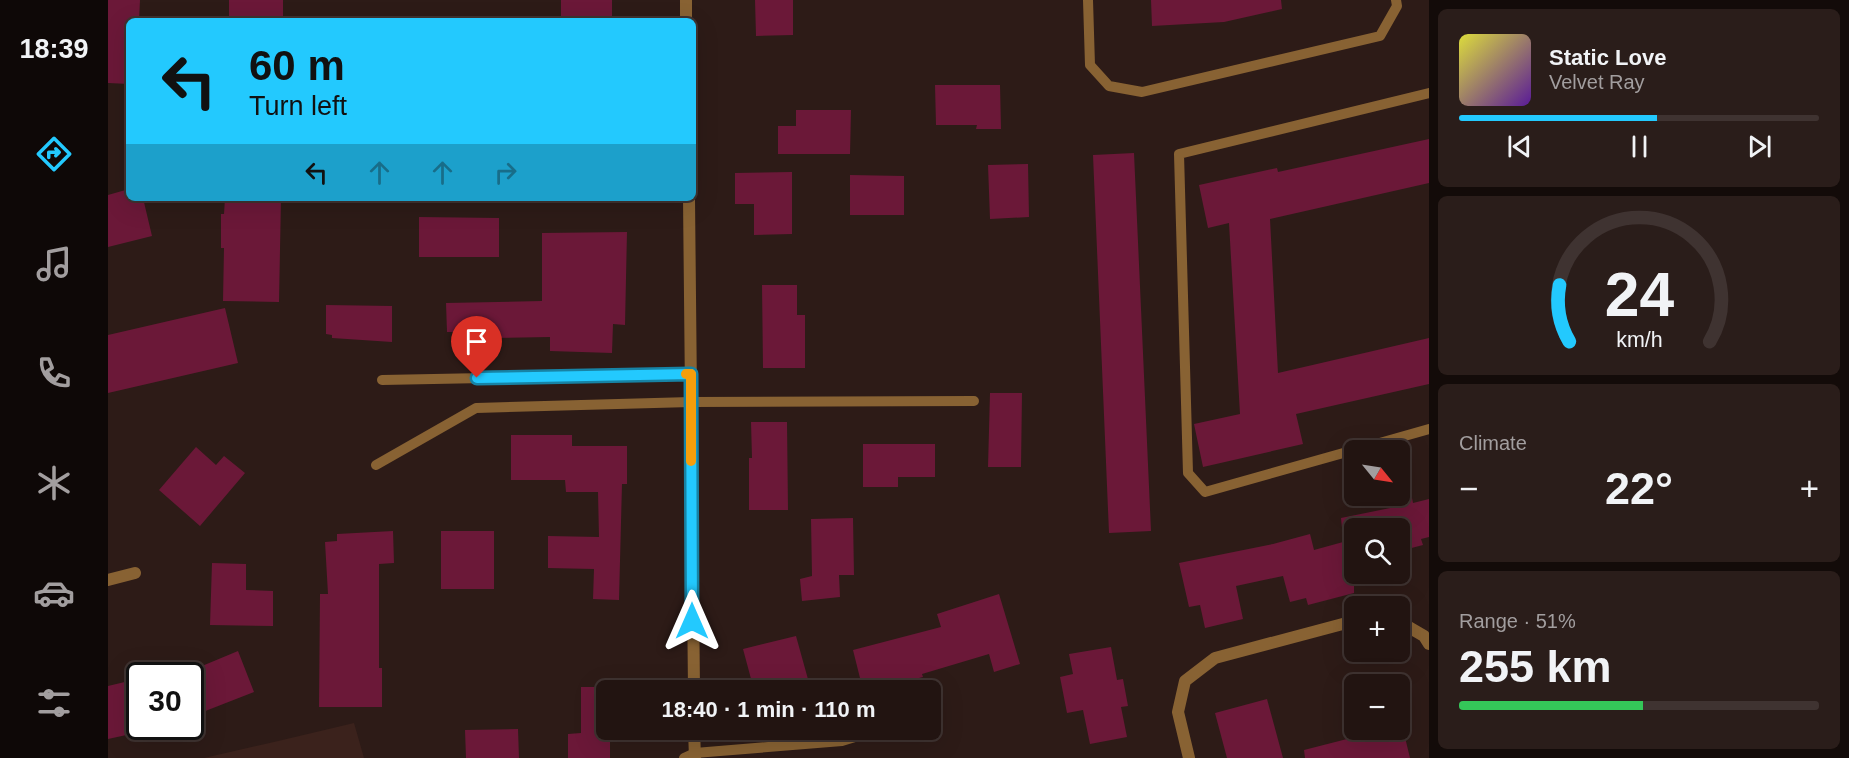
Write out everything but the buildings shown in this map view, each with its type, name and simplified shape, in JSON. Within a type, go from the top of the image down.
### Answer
[{"type":"street","points":[[686,0],[686,18]]},
{"type":"street","points":[[689,201],[694,680]]},
{"type":"street","points":[[108,580],[135,573]]},
{"type":"street","points":[[1189,758],[1178,712],[1185,681],[1215,658],[1344,624]]},
{"type":"street","points":[[1410,628],[1424,636],[1429,644]]},
{"type":"street","points":[[691,756],[693,740]]},
{"type":"lane","points":[[1088,0],[1090,65],[1109,86],[1142,92],[1380,36],[1396,6],[1396,0]]},
{"type":"lane","points":[[1344,453],[1205,492],[1188,473],[1179,154],[1429,93]]},
{"type":"lane","points":[[382,380],[691,374]]},
{"type":"lane","points":[[376,465],[476,408],[691,402],[974,401]]},
{"type":"lane","points":[[1390,440],[1429,429]]},
{"type":"lane","points":[[691,756],[845,740]]},
{"type":"shaded area","points":[[354,723],[364,758],[204,758],[274,742]]},
{"type":"slow traffic","points":[[686,374],[691,374],[691,461]]},
{"type":"route","points":[[477,378],[691,374],[692,621]]}]
